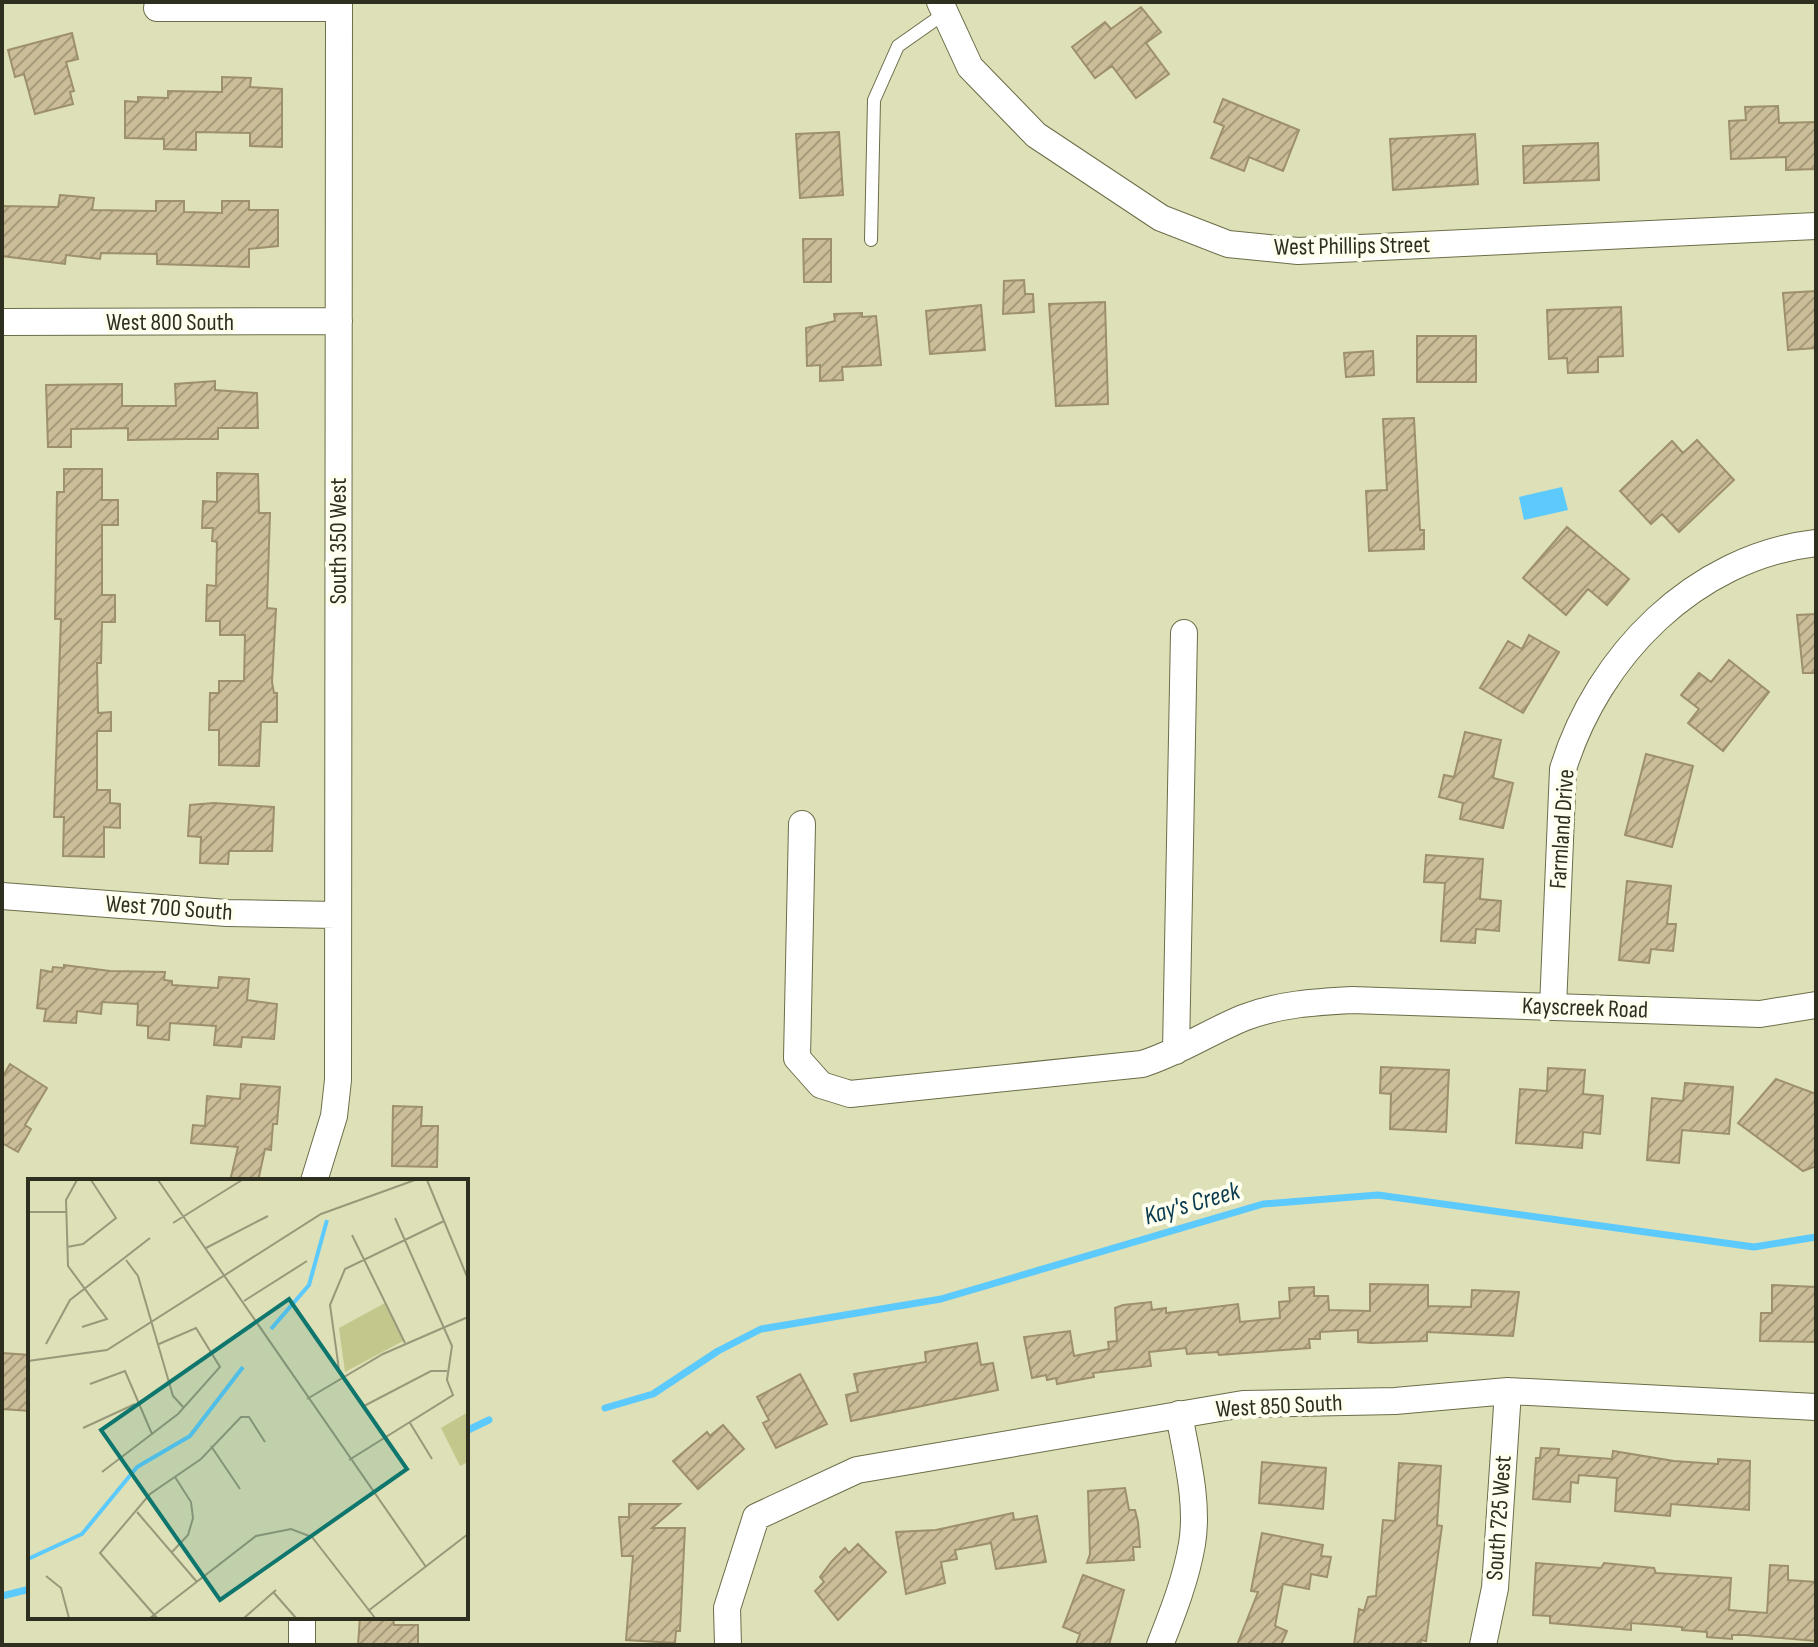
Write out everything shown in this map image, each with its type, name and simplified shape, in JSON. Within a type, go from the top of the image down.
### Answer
[{"type":"street","points":[[157,8],[339,5]]},
{"type":"street","name":"South 350 West","points":[[315,1179],[334,1116],[338,1080],[339,5]]},
{"type":"street","name":"West Phillips Street","points":[[943,7],[970,67],[1036,135],[1161,218],[1228,244],[1298,251],[1816,226]]},
{"type":"street","name":"West 800 South","points":[[2,322],[339,321]]},
{"type":"street","name":"Farmland Drive","points":[[1553,1007],[1563,769],[1574,733],[1595,692],[1621,655],[1661,615],[1692,591],[1729,569],[1767,554],[1816,543]]},
{"type":"street","points":[[1176,1051],[1184,633]]},
{"type":"street","name":"Kayscreek Road","points":[[802,824],[797,1058],[821,1085],[850,1094],[1142,1064],[1246,1017],[1298,1002],[1352,1000],[1760,1014],[1816,1005]]},
{"type":"street","name":"West 700 South","points":[[2,896],[227,913],[336,915]]},
{"type":"street","name":"West 850 South","points":[[728,1645],[727,1608],[756,1517],[857,1470],[1243,1404],[1395,1401],[1508,1391],[1816,1407]]},
{"type":"street","name":"South 725 West","points":[[1483,1645],[1495,1588],[1508,1391]]},
{"type":"street","points":[[1160,1645],[1179,1596],[1192,1541],[1190,1477],[1179,1414]]},
{"type":"street","points":[[302,1619],[302,1645]]},
{"type":"lane","points":[[871,240],[874,100],[898,46],[943,7]]},
{"type":"water","points":[[1562,487],[1568,510],[1524,520],[1519,497]]},
{"type":"building","points":[[1141,7],[1161,32],[1146,43],[1169,74],[1136,98],[1112,66],[1095,78],[1072,47],[1105,22],[1111,29]]},
{"type":"building","points":[[72,33],[78,59],[66,62],[74,91],[70,92],[73,104],[35,114],[24,74],[15,77],[8,50]]},
{"type":"building","points":[[222,77],[251,78],[250,87],[282,89],[282,147],[250,146],[250,133],[196,132],[196,150],[164,149],[164,139],[125,138],[125,101],[138,102],[138,97],[168,98],[168,91],[222,92]]},
{"type":"building","points":[[1223,99],[1299,130],[1283,171],[1249,157],[1244,171],[1211,158],[1224,126],[1214,122]]},
{"type":"building","points":[[1778,106],[1779,123],[1816,122],[1816,169],[1786,170],[1786,157],[1731,159],[1729,121],[1746,120],[1745,107]]},
{"type":"building","points":[[839,132],[843,195],[800,198],[796,134]]},
{"type":"building","points":[[1475,134],[1478,184],[1393,190],[1390,139]]},
{"type":"building","points":[[1598,143],[1599,180],[1524,183],[1523,146]]},
{"type":"building","points":[[60,195],[94,198],[92,210],[156,211],[156,201],[184,201],[184,212],[222,213],[222,201],[249,201],[249,210],[278,210],[278,246],[249,249],[249,267],[157,264],[157,254],[101,253],[100,259],[66,255],[65,264],[2,256],[2,206],[58,207]]},
{"type":"building","points":[[803,239],[831,239],[831,282],[804,282]]},
{"type":"building","points":[[1024,280],[1025,294],[1033,294],[1034,312],[1003,314],[1004,281]]},
{"type":"building","points":[[1816,291],[1816,348],[1788,350],[1783,293]]},
{"type":"building","points":[[1105,302],[1108,404],[1056,406],[1049,304]]},
{"type":"building","points":[[981,305],[985,350],[930,354],[926,311]]},
{"type":"building","points":[[1621,307],[1623,356],[1598,357],[1598,372],[1568,373],[1567,358],[1549,359],[1547,310]]},
{"type":"building","points":[[862,313],[862,317],[876,316],[881,365],[842,367],[843,380],[820,381],[820,365],[807,366],[806,328],[835,321],[834,314]]},
{"type":"building","points":[[1417,336],[1476,336],[1476,382],[1417,382]]},
{"type":"building","points":[[1373,351],[1374,375],[1346,377],[1344,353]]},
{"type":"building","points":[[215,381],[215,390],[257,393],[258,428],[218,428],[218,439],[128,440],[128,428],[71,429],[71,447],[48,447],[46,385],[122,384],[122,406],[176,406],[175,384]]},
{"type":"building","points":[[1414,418],[1420,530],[1424,530],[1424,549],[1369,551],[1366,491],[1387,490],[1383,419]]},
{"type":"building","points":[[1697,440],[1734,480],[1679,532],[1662,514],[1651,524],[1620,491],[1672,441],[1683,453]]},
{"type":"building","points":[[64,469],[102,469],[102,500],[118,500],[118,525],[102,525],[102,595],[115,595],[115,622],[102,622],[101,663],[97,663],[98,713],[111,712],[111,731],[97,731],[97,790],[110,790],[110,803],[120,804],[120,828],[104,827],[104,857],[63,856],[64,817],[54,817],[61,619],[55,619],[57,492],[64,492]]},
{"type":"building","points":[[217,473],[258,474],[259,513],[270,513],[267,608],[276,609],[272,682],[274,693],[277,693],[277,722],[261,722],[259,766],[219,765],[219,730],[209,730],[210,693],[219,693],[219,681],[244,681],[245,635],[220,635],[220,621],[206,621],[207,585],[216,586],[217,542],[212,541],[213,528],[202,528],[203,501],[217,502]]},
{"type":"building","points":[[1567,527],[1629,579],[1607,605],[1588,589],[1566,615],[1523,578]]},
{"type":"building","points":[[1816,614],[1816,673],[1803,673],[1797,615]]},
{"type":"building","points":[[1529,635],[1559,652],[1523,713],[1480,688],[1508,641],[1522,649]]},
{"type":"building","points":[[1729,660],[1769,692],[1723,751],[1688,723],[1699,709],[1681,695],[1699,673],[1711,682]]},
{"type":"building","points":[[1465,732],[1501,740],[1493,778],[1513,783],[1503,828],[1460,819],[1463,803],[1439,797],[1444,775],[1454,777]]},
{"type":"building","points":[[1646,754],[1693,766],[1672,847],[1625,835]]},
{"type":"building","points":[[214,803],[274,807],[272,851],[229,851],[228,864],[200,863],[201,837],[188,836],[190,805]]},
{"type":"building","points":[[1426,855],[1483,859],[1480,899],[1501,901],[1499,931],[1476,929],[1475,943],[1441,941],[1445,883],[1424,882]]},
{"type":"building","points":[[1627,881],[1671,886],[1667,924],[1676,924],[1673,951],[1651,949],[1649,963],[1619,960]]},
{"type":"building","points":[[64,965],[110,971],[165,972],[164,980],[172,981],[172,985],[218,988],[219,977],[249,979],[247,1000],[277,1004],[274,1039],[242,1037],[241,1047],[214,1045],[216,1026],[170,1023],[169,1040],[148,1038],[148,1026],[137,1025],[138,1004],[102,1002],[101,1014],[77,1011],[76,1023],[44,1021],[46,1009],[37,1008],[41,970],[52,972],[53,967],[64,968]]},
{"type":"building","points":[[10,1064],[47,1088],[25,1125],[31,1129],[18,1152],[2,1143],[2,1078]]},
{"type":"building","points":[[1381,1067],[1449,1070],[1446,1132],[1390,1129],[1391,1094],[1380,1093]]},
{"type":"building","points":[[1548,1068],[1585,1070],[1583,1094],[1603,1096],[1600,1134],[1583,1132],[1582,1148],[1516,1143],[1520,1089],[1547,1091]]},
{"type":"building","points":[[1776,1079],[1816,1094],[1816,1166],[1803,1171],[1738,1123]]},
{"type":"building","points":[[1685,1083],[1733,1087],[1729,1134],[1682,1130],[1679,1163],[1647,1160],[1652,1098],[1683,1101]]},
{"type":"building","points":[[241,1084],[280,1087],[271,1150],[265,1149],[258,1179],[230,1179],[238,1147],[191,1143],[193,1125],[205,1126],[207,1096],[240,1099]]},
{"type":"building","points":[[393,1106],[422,1107],[421,1126],[438,1126],[437,1167],[392,1166]]},
{"type":"building","points":[[1370,1284],[1428,1285],[1428,1306],[1471,1307],[1472,1290],[1519,1292],[1513,1336],[1427,1332],[1427,1341],[1371,1343],[1358,1342],[1358,1330],[1320,1332],[1320,1339],[1309,1339],[1310,1348],[1219,1355],[1218,1352],[1187,1354],[1186,1348],[1149,1352],[1151,1366],[1093,1373],[1094,1377],[1057,1384],[1056,1378],[1047,1380],[1046,1375],[1032,1378],[1024,1337],[1070,1331],[1074,1356],[1109,1349],[1108,1342],[1117,1341],[1115,1308],[1123,1305],[1151,1302],[1152,1310],[1166,1308],[1166,1313],[1238,1304],[1240,1322],[1280,1318],[1279,1302],[1290,1301],[1289,1288],[1314,1287],[1314,1296],[1328,1296],[1329,1310],[1370,1311]]},
{"type":"building","points":[[1772,1285],[1816,1287],[1816,1342],[1760,1341],[1761,1313],[1772,1313]]},
{"type":"building","points":[[977,1343],[981,1365],[993,1363],[998,1390],[851,1421],[846,1395],[858,1392],[854,1374],[926,1362],[925,1352]]},
{"type":"building","points":[[2,1353],[28,1355],[28,1411],[2,1409]]},
{"type":"building","points":[[800,1374],[827,1424],[776,1448],[763,1423],[769,1420],[757,1397]]},
{"type":"building","points":[[723,1425],[744,1449],[698,1489],[673,1461],[707,1432],[710,1436]]},
{"type":"building","points":[[1541,1448],[1559,1449],[1558,1455],[1612,1459],[1613,1451],[1674,1461],[1718,1464],[1718,1459],[1750,1461],[1749,1510],[1671,1504],[1670,1516],[1615,1511],[1617,1478],[1579,1475],[1578,1483],[1571,1482],[1570,1502],[1533,1499],[1536,1458],[1540,1458]]},
{"type":"building","points":[[1262,1462],[1326,1468],[1323,1509],[1259,1503]]},
{"type":"building","points":[[1399,1463],[1441,1466],[1437,1525],[1442,1526],[1426,1641],[1421,1640],[1420,1645],[1354,1645],[1359,1609],[1364,1611],[1368,1597],[1376,1596],[1383,1520],[1395,1521]]},
{"type":"building","points":[[1125,1488],[1129,1510],[1135,1510],[1138,1522],[1140,1547],[1133,1547],[1134,1560],[1087,1563],[1090,1554],[1088,1491]]},
{"type":"building","points":[[629,1504],[680,1504],[652,1528],[685,1528],[680,1631],[676,1631],[675,1643],[626,1640],[633,1556],[622,1556],[619,1517],[629,1517]]},
{"type":"building","points":[[1013,1513],[1014,1520],[1037,1516],[1046,1562],[996,1569],[991,1543],[955,1550],[957,1559],[941,1562],[945,1583],[906,1594],[896,1532],[936,1530]]},
{"type":"building","points":[[1262,1533],[1323,1545],[1321,1556],[1331,1557],[1327,1577],[1311,1574],[1309,1589],[1283,1584],[1275,1626],[1287,1631],[1281,1645],[1237,1645],[1258,1592],[1251,1591]]},
{"type":"building","points":[[858,1544],[886,1572],[838,1620],[815,1591],[824,1582],[820,1577],[832,1561],[845,1548],[849,1553]]},
{"type":"building","points":[[1536,1563],[1601,1568],[1604,1563],[1654,1568],[1656,1573],[1731,1578],[1729,1610],[1767,1613],[1770,1565],[1788,1566],[1788,1580],[1816,1582],[1816,1641],[1745,1635],[1732,1635],[1732,1639],[1707,1637],[1707,1632],[1682,1630],[1682,1627],[1631,1623],[1631,1630],[1550,1623],[1550,1616],[1533,1615]]},
{"type":"building","points":[[1083,1575],[1124,1590],[1109,1645],[1076,1645],[1080,1634],[1063,1627]]},
{"type":"building","points":[[360,1619],[393,1619],[394,1625],[418,1625],[418,1645],[358,1645]]},
{"type":"waterway","name":"Kay's Creek","points":[[605,1408],[653,1394],[718,1351],[761,1329],[941,1299],[1263,1204],[1378,1195],[1754,1247],[1816,1237]]},
{"type":"waterway","name":"Kay's Creek","points":[[468,1430],[489,1420]]},
{"type":"waterway","name":"Kay's Creek","points":[[2,1596],[28,1590]]}]
